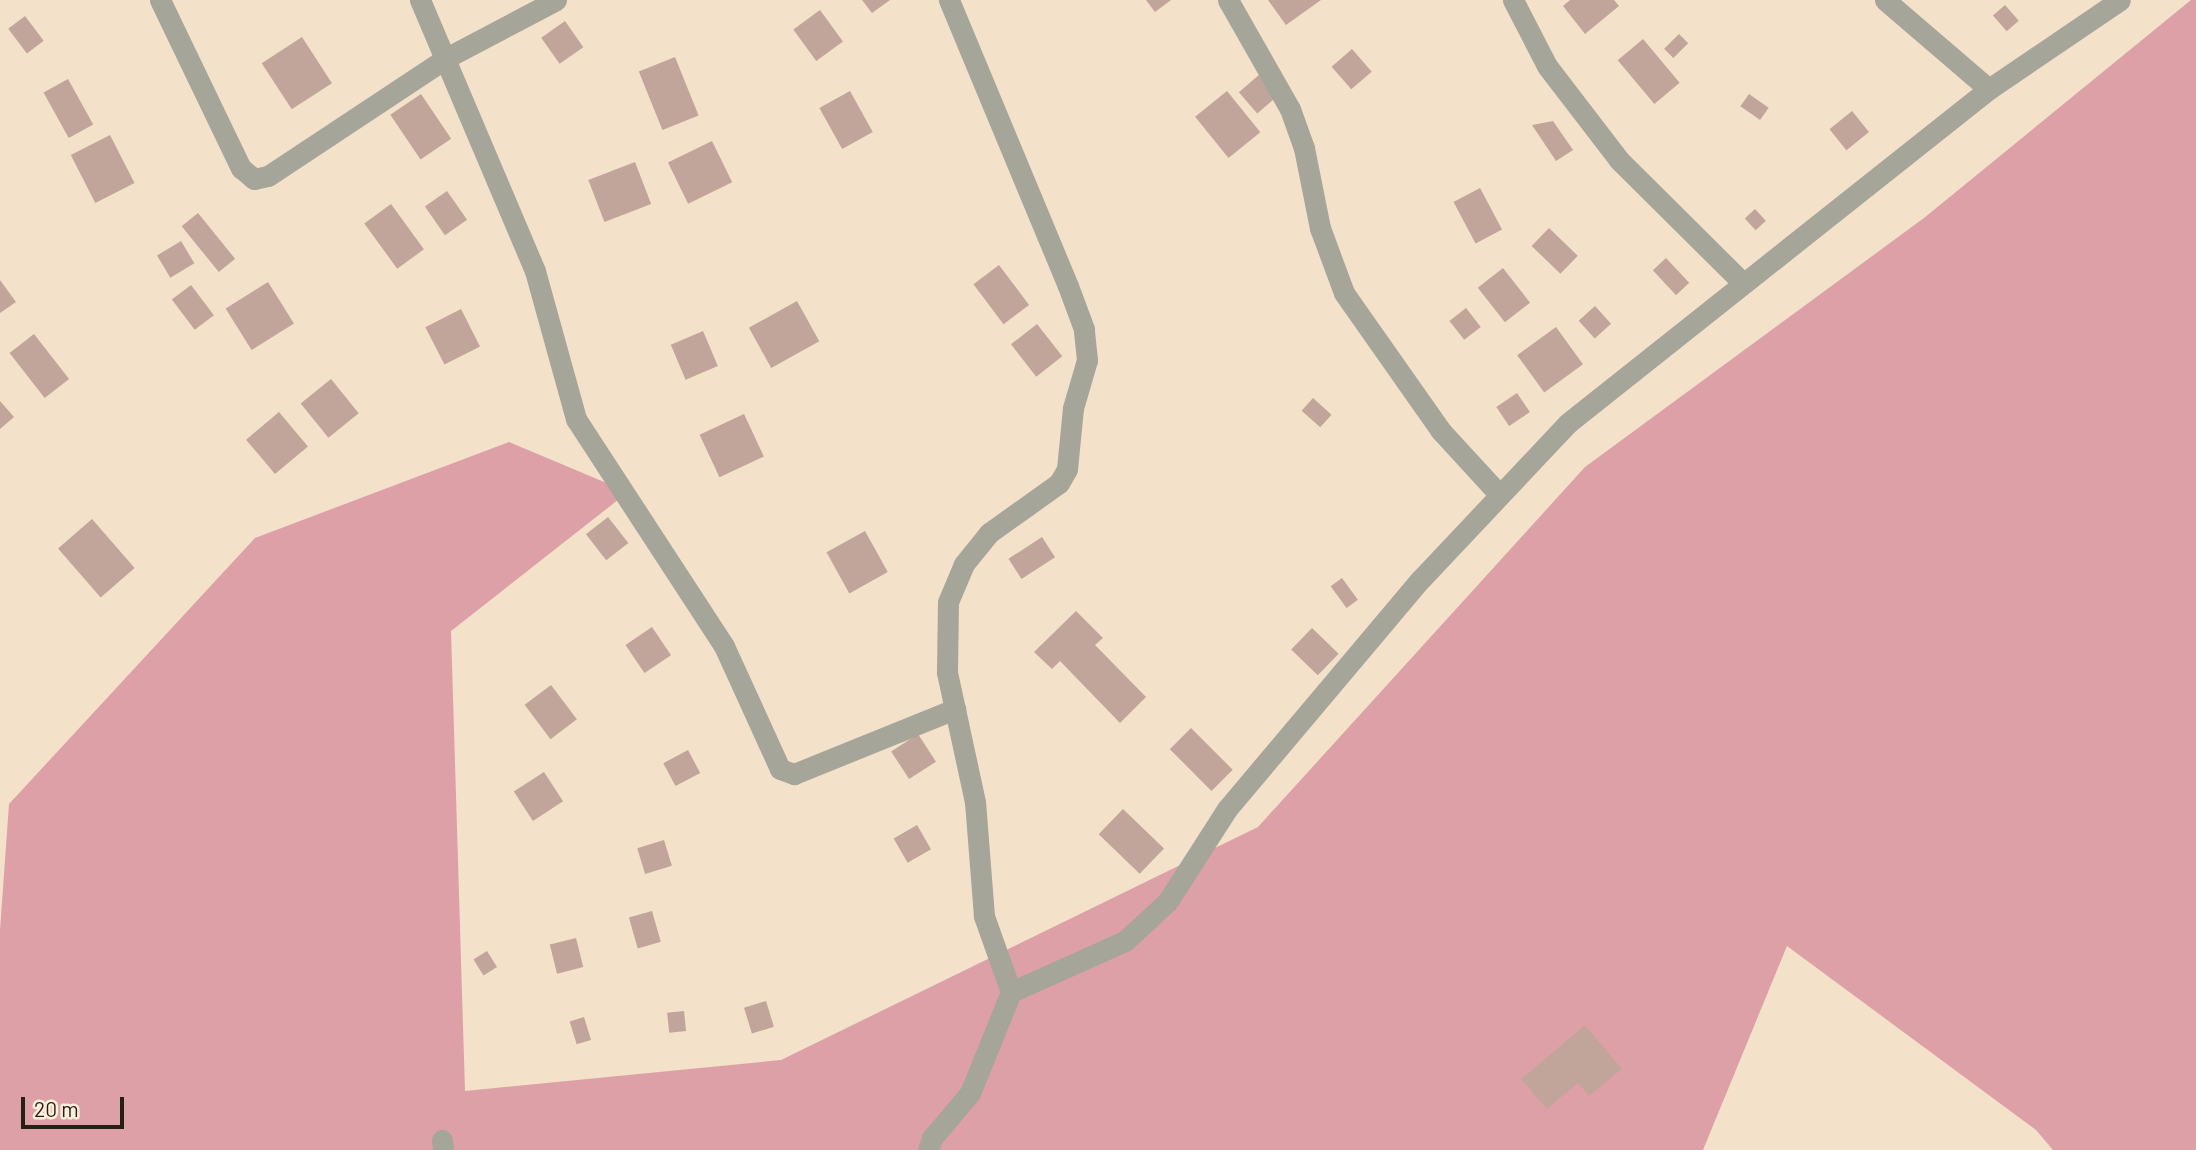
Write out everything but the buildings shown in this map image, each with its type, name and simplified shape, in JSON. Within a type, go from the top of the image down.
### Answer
[{"type":"street","points":[[160,0],[241,168],[254,179],[268,176],[448,57],[556,0]]},
{"type":"street","points":[[420,0],[448,57],[545,296],[576,419],[724,646],[780,769],[794,774],[955,709]]},
{"type":"street","points":[[928,1150],[932,1138],[970,1093],[1011,992],[984,916],[975,802],[947,672],[948,602],[964,564],[989,533],[1059,483],[1067,469],[1073,408],[1087,360],[1084,329],[1068,286],[949,0]]},
{"type":"street","points":[[1228,0],[1290,109],[1304,148],[1320,228],[1344,293],[1441,431],[1499,494]]},
{"type":"street","points":[[1513,0],[1548,66],[1619,160],[1742,282]]},
{"type":"street","points":[[1885,0],[1989,89]]},
{"type":"street","points":[[1011,992],[1125,941],[1168,901],[1227,810],[1499,494],[1568,423],[1742,282],[1813,232],[1989,89],[2120,0]]},
{"type":"shaded area","points":[[2191,0],[2196,0],[2196,1150],[2053,1150],[2036,1130],[1787,946],[1703,1150],[0,1150],[0,930],[9,804],[255,538],[509,442],[628,492],[451,631],[465,1091],[781,1060],[1258,827],[1585,467],[1924,218]]}]
